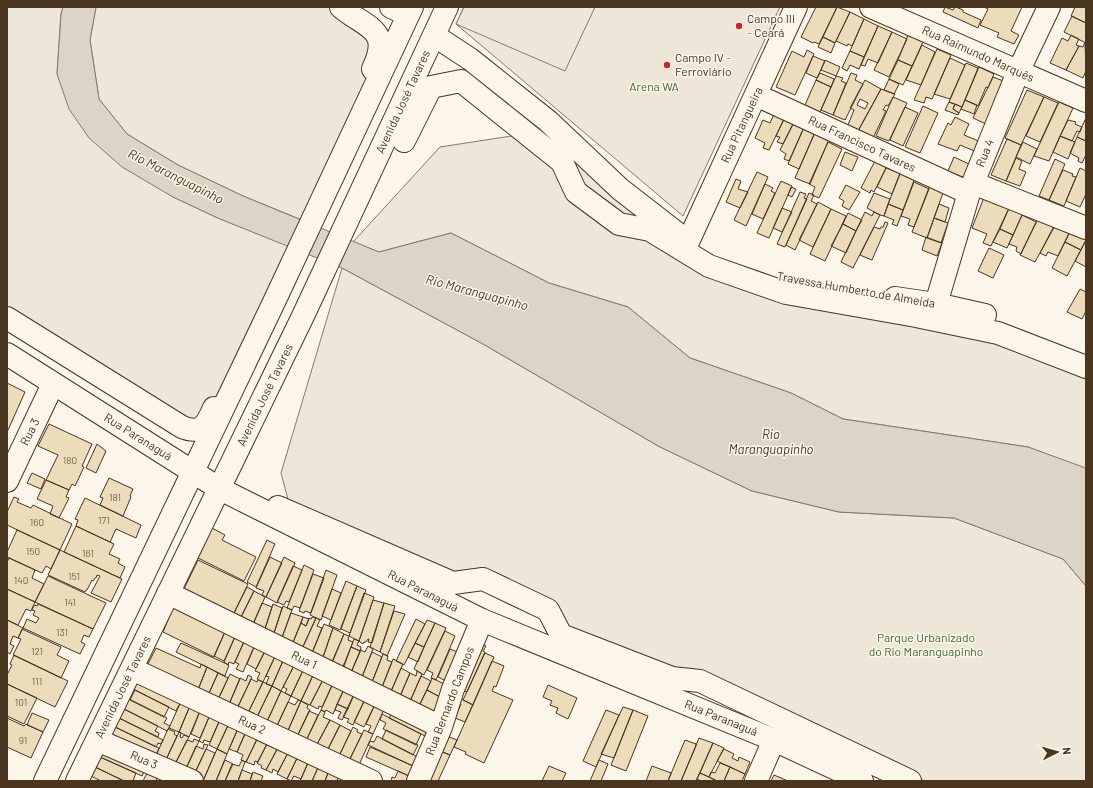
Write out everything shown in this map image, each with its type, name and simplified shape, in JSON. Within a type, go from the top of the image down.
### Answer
[{"type":"street","points":[[332,167],[379,56],[380,48],[379,38],[373,29],[341,7]]},
{"type":"street","name":"Avenida José Tavares","points":[[77,781],[303,316],[435,36],[447,7]]},
{"type":"street","name":"Rua Pitangueira","points":[[688,242],[796,7]]},
{"type":"street","name":"Rua Raimundo Marquês","points":[[871,7],[1086,102]]},
{"type":"street","name":"Rua 4","points":[[936,304],[971,188],[1018,72],[1049,7]]},
{"type":"street","points":[[45,781],[192,471],[404,10]]},
{"type":"street","name":"Travessa Humberto de Almeida","points":[[435,36],[470,59],[548,121],[620,189],[688,242],[775,275],[863,293],[936,304],[1002,319],[1086,351]]},
{"type":"street","points":[[404,142],[431,87],[461,81],[562,162],[576,192],[619,224],[650,230],[710,266],[786,293],[916,316],[998,333],[1086,367]]},
{"type":"street","name":"Rua Francisco Tavares","points":[[756,95],[971,188],[1086,228]]},
{"type":"street","points":[[7,318],[189,430],[199,429],[207,424],[270,299]]},
{"type":"street","name":"Rua Paranaguá","points":[[7,354],[192,471],[222,484],[482,620],[774,740],[834,775],[862,781]]},
{"type":"street","name":"Rua 3","points":[[7,481],[53,384]]},
{"type":"street","points":[[222,484],[453,583],[483,578],[548,610],[561,635],[672,678],[700,681],[910,781]]},
{"type":"street","name":"Rua 1","points":[[168,593],[441,727]]},
{"type":"street","name":"Rua Bernardo Campos","points":[[418,781],[441,727],[453,689],[482,620]]},
{"type":"street","name":"Rua 2","points":[[132,669],[371,781]]},
{"type":"street","name":"Rua 3","points":[[97,740],[192,781]]},
{"type":"street","points":[[756,781],[774,740]]},
{"type":"green space","points":[[7,7],[63,7],[61,14],[57,74],[173,197],[220,219],[290,246],[207,424],[199,429],[7,318]]},
{"type":"green space","points":[[96,7],[341,7],[345,10],[379,56],[302,220],[243,196],[178,165],[127,134],[99,99],[90,40]]},
{"type":"green space","name":"Arena WA","points":[[464,7],[780,7],[683,216],[456,24]]},
{"type":"green space","points":[[544,131],[687,252],[779,285],[1086,360],[1086,469],[1028,447],[843,419],[791,393],[690,358],[628,307],[549,283],[451,233],[379,252],[353,242],[440,147]]},
{"type":"green space","name":"Parque Urbanizado do Rio Maranguapinho","points":[[342,268],[483,344],[660,447],[752,491],[839,512],[954,518],[1063,559],[1086,586],[1086,781],[925,781],[894,769],[289,503],[281,473]]},
{"type":"shaded area","points":[[464,7],[595,7],[565,71],[456,24]]},
{"type":"water","name":"Rio Maranguapinho","points":[[63,7],[96,7],[90,40],[99,99],[127,134],[178,165],[243,196],[379,252],[451,233],[549,283],[628,307],[690,358],[791,393],[843,419],[1028,447],[1083,467],[1086,469],[1086,586],[1063,559],[954,518],[839,512],[752,491],[660,447],[483,344],[342,268],[220,219],[173,197],[122,167],[89,138],[69,109],[57,74],[61,14]]},
{"type":"building","points":[[816,7],[837,7],[819,44],[813,43],[801,37]]},
{"type":"building","points":[[837,7],[850,12],[835,43],[823,37]]},
{"type":"building","points":[[945,7],[953,10],[956,7],[963,10],[963,12],[981,20],[978,28],[943,12]]},
{"type":"building","points":[[984,7],[1022,7],[1011,31],[1019,35],[1014,44],[997,37],[999,33],[980,25],[988,9]]},
{"type":"building","points":[[1075,7],[1086,7],[1086,23],[1071,16]]},
{"type":"building","points":[[850,12],[864,19],[852,46],[848,44],[847,46],[836,41]]},
{"type":"building","points":[[1072,16],[1086,23],[1086,43],[1064,32]]},
{"type":"building","points":[[864,19],[878,26],[864,57],[850,51]]},
{"type":"building","points":[[878,26],[892,32],[878,63],[868,59],[865,66],[861,65]]},
{"type":"building","points":[[892,32],[907,39],[889,77],[874,70]]},
{"type":"building","points":[[908,35],[923,42],[912,66],[898,60]]},
{"type":"building","points":[[1071,35],[1079,39],[1076,45],[1079,46],[1066,70],[1050,63],[1062,38],[1068,41]]},
{"type":"building","points":[[823,37],[835,43],[831,53],[818,47]]},
{"type":"building","points":[[1085,42],[1086,71],[1083,78],[1066,70],[1079,46],[1083,47]]},
{"type":"building","points":[[922,45],[935,52],[921,85],[906,80]]},
{"type":"building","points":[[937,49],[951,55],[934,95],[932,99],[926,97],[924,103],[914,100]]},
{"type":"building","points":[[807,50],[814,54],[795,95],[776,87],[792,51],[804,57]]},
{"type":"building","points":[[850,51],[864,57],[859,69],[850,65],[847,71],[842,68]]},
{"type":"building","points":[[813,56],[825,61],[817,78],[806,73]]},
{"type":"building","points":[[950,58],[965,65],[950,99],[934,94]]},
{"type":"building","points":[[825,60],[840,67],[836,76],[821,70]]},
{"type":"building","points":[[898,60],[912,66],[903,85],[889,79]]},
{"type":"building","points":[[966,63],[978,68],[962,107],[949,102]]},
{"type":"building","points":[[979,67],[994,74],[988,88],[986,87],[978,106],[965,100]]},
{"type":"building","points":[[820,73],[834,79],[831,87],[816,80]]},
{"type":"building","points":[[851,73],[857,75],[855,80],[863,84],[845,120],[833,115]]},
{"type":"building","points":[[836,76],[843,78],[841,81],[846,83],[833,115],[821,110]]},
{"type":"building","points":[[993,77],[1006,82],[986,124],[973,118]]},
{"type":"building","points":[[889,79],[899,84],[894,94],[884,90]]},
{"type":"building","points":[[816,80],[831,87],[820,112],[805,105]]},
{"type":"building","points":[[865,80],[881,89],[858,131],[848,125],[854,110],[850,108]],"holes":[[[860,99],[868,103],[865,109],[857,105]]]},
{"type":"building","points":[[881,89],[895,94],[888,106],[886,105],[883,110],[886,111],[873,138],[858,131]]},
{"type":"building","points":[[1027,90],[1044,97],[1021,145],[1005,138]]},
{"type":"building","points":[[893,97],[907,103],[889,141],[876,136]]},
{"type":"building","points":[[1044,97],[1058,103],[1040,142],[1026,136]]},
{"type":"building","points":[[965,100],[977,105],[974,114],[961,109]]},
{"type":"building","points":[[949,102],[955,104],[953,109],[959,113],[958,115],[945,110]]},
{"type":"building","points":[[1059,102],[1073,108],[1049,161],[1034,156]]},
{"type":"building","points":[[955,104],[962,107],[959,113],[953,109]]},
{"type":"building","points":[[923,106],[938,113],[920,153],[905,147]]},
{"type":"building","points":[[905,107],[918,113],[903,146],[890,140]]},
{"type":"building","points":[[776,110],[786,115],[769,150],[763,148],[765,143],[755,138],[763,120],[770,123]]},
{"type":"building","points":[[786,115],[795,120],[783,144],[777,142],[780,137],[776,136]]},
{"type":"building","points":[[955,117],[969,124],[964,135],[981,142],[977,152],[960,145],[957,151],[938,144],[948,123],[951,125]]},
{"type":"building","points":[[1086,118],[1086,141],[1077,137]]},
{"type":"building","points":[[795,120],[805,125],[789,161],[784,159],[786,154],[780,150]]},
{"type":"building","points":[[1068,120],[1076,122],[1075,124],[1082,127],[1080,132],[1077,131],[1072,141],[1060,136]]},
{"type":"building","points":[[805,125],[816,130],[799,169],[788,164]]},
{"type":"building","points":[[816,130],[830,137],[810,184],[795,178]]},
{"type":"building","points":[[1060,136],[1075,142],[1068,159],[1053,152]]},
{"type":"building","points":[[1077,137],[1086,141],[1086,155],[1082,163],[1078,161],[1079,158],[1070,153]]},
{"type":"building","points":[[1007,139],[1021,145],[1006,181],[991,175]]},
{"type":"building","points":[[828,142],[842,149],[819,198],[812,195],[815,187],[809,184]]},
{"type":"building","points":[[1023,142],[1037,149],[1030,164],[1016,157]]},
{"type":"building","points":[[845,152],[858,157],[852,171],[840,165]]},
{"type":"building","points":[[954,157],[971,165],[965,178],[948,171]]},
{"type":"building","points":[[1016,158],[1022,161],[1019,169],[1026,172],[1020,186],[1006,181]]},
{"type":"building","points":[[876,159],[888,164],[874,192],[871,190],[870,193],[861,188]]},
{"type":"building","points":[[1055,159],[1065,164],[1049,200],[1039,196]]},
{"type":"building","points":[[886,168],[900,173],[892,194],[877,187]]},
{"type":"building","points":[[1080,168],[1086,171],[1086,194],[1080,207],[1066,201]]},
{"type":"building","points":[[902,169],[916,175],[903,210],[888,204]]},
{"type":"building","points":[[1063,170],[1073,174],[1072,176],[1076,177],[1064,206],[1049,200]]},
{"type":"building","points":[[757,172],[768,177],[746,226],[734,220]]},
{"type":"building","points":[[736,179],[741,181],[738,189],[748,192],[740,208],[726,202]]},
{"type":"building","points":[[781,181],[792,186],[769,238],[757,233]]},
{"type":"building","points":[[914,182],[929,189],[914,227],[908,225],[910,219],[901,216]]},
{"type":"building","points":[[765,184],[773,188],[771,191],[775,193],[763,219],[752,214]]},
{"type":"building","points":[[846,185],[860,192],[849,210],[842,206],[844,201],[839,198]]},
{"type":"building","points":[[930,185],[944,190],[927,238],[912,232]]},
{"type":"building","points":[[791,187],[796,189],[792,197],[788,195]]},
{"type":"building","points":[[800,192],[806,194],[804,198],[807,199],[785,247],[777,244]]},
{"type":"building","points":[[809,193],[814,195],[811,201],[817,204],[795,250],[786,245]]},
{"type":"building","points":[[874,193],[890,199],[884,216],[867,208]]},
{"type":"building","points":[[985,195],[1010,206],[991,246],[983,243],[987,234],[972,228]]},
{"type":"building","points":[[818,202],[831,209],[813,247],[799,240]]},
{"type":"building","points":[[888,204],[903,210],[897,226],[892,224],[894,220],[884,216]]},
{"type":"building","points":[[939,204],[949,208],[945,222],[934,218]]},
{"type":"building","points":[[1010,206],[1024,211],[1013,235],[1000,229]]},
{"type":"building","points":[[782,208],[792,212],[782,232],[773,228]]},
{"type":"building","points":[[831,209],[846,216],[825,261],[810,254]]},
{"type":"building","points":[[865,212],[872,216],[874,212],[880,215],[853,268],[841,262]]},
{"type":"building","points":[[848,213],[862,220],[856,231],[843,224]]},
{"type":"building","points":[[1041,213],[1057,222],[1035,262],[1020,255]]},
{"type":"building","points":[[1022,215],[1036,222],[1021,254],[1016,251],[1017,247],[1009,244]]},
{"type":"building","points":[[934,218],[948,223],[941,243],[927,238]]},
{"type":"building","points":[[885,222],[888,223],[872,260],[860,255],[874,227],[880,229],[883,227]]},
{"type":"building","points":[[843,224],[856,231],[846,253],[831,246]]},
{"type":"building","points":[[1054,226],[1069,233],[1058,256],[1048,252],[1046,256],[1040,253]]},
{"type":"building","points":[[1000,229],[1013,235],[1007,248],[993,242]]},
{"type":"building","points":[[1071,230],[1086,237],[1081,250],[1065,242]]},
{"type":"building","points":[[926,237],[942,243],[937,256],[922,250]]},
{"type":"building","points":[[1086,240],[1086,267],[1075,261]]},
{"type":"building","points":[[1065,242],[1081,250],[1067,276],[1052,268]]},
{"type":"building","points":[[989,248],[1004,255],[993,278],[978,271]]},
{"type":"building","points":[[1080,289],[1086,292],[1086,311],[1082,319],[1067,312]]},
{"type":"building","points":[[7,383],[25,392],[8,430],[7,429]]},
{"type":"building","points":[[49,424],[92,444],[82,466],[84,467],[75,486],[72,484],[69,490],[46,480],[58,455],[38,446]]},
{"type":"building","points":[[97,444],[106,451],[96,473],[86,468]]},
{"type":"building","points":[[32,473],[45,479],[41,489],[27,483]]},
{"type":"building","points":[[109,478],[133,489],[123,516],[100,505],[103,498],[100,497]]},
{"type":"building","points":[[46,480],[69,490],[66,497],[69,498],[59,518],[50,514],[53,506],[37,499]]},
{"type":"building","points":[[14,497],[19,499],[17,502],[31,508],[33,505],[72,524],[60,550],[7,525],[7,512]]},
{"type":"building","points":[[85,498],[141,525],[136,538],[116,529],[110,542],[76,526],[78,520],[75,519]]},
{"type":"building","points":[[76,526],[114,544],[109,554],[120,559],[118,563],[125,567],[120,578],[64,552]]},
{"type":"building","points":[[212,528],[225,535],[222,540],[256,557],[244,581],[198,558]]},
{"type":"building","points":[[17,530],[60,550],[51,569],[46,566],[42,573],[7,557],[7,552]]},
{"type":"building","points":[[267,540],[275,544],[256,587],[247,582]]},
{"type":"building","points":[[60,550],[122,579],[111,602],[91,593],[100,576],[97,575],[93,581],[92,580],[85,592],[48,575]]},
{"type":"building","points":[[270,557],[282,563],[266,597],[262,595],[264,591],[256,588]]},
{"type":"building","points":[[284,557],[295,563],[277,603],[266,597]]},
{"type":"building","points":[[9,558],[35,570],[32,578],[44,584],[35,602],[7,589],[7,562]]},
{"type":"building","points":[[198,560],[248,584],[232,617],[183,591]]},
{"type":"building","points":[[304,565],[314,570],[300,608],[294,606],[292,610],[287,608]]},
{"type":"building","points":[[293,566],[302,570],[289,602],[286,601],[284,605],[277,602]]},
{"type":"building","points":[[326,570],[337,575],[321,620],[310,615]]},
{"type":"building","points":[[313,574],[324,578],[311,613],[305,611],[304,613],[299,611]]},
{"type":"building","points":[[48,576],[106,603],[93,629],[35,602]]},
{"type":"building","points":[[346,581],[357,586],[340,630],[329,625]]},
{"type":"building","points":[[357,586],[366,590],[350,633],[341,629]]},
{"type":"building","points":[[247,587],[254,591],[238,623],[231,619]]},
{"type":"building","points":[[7,589],[35,602],[31,611],[26,609],[18,625],[7,620]]},
{"type":"building","points":[[332,589],[341,593],[331,620],[322,616]]},
{"type":"building","points":[[254,591],[265,597],[251,629],[238,623]]},
{"type":"building","points":[[364,593],[374,597],[359,641],[349,636]]},
{"type":"building","points":[[373,600],[384,603],[372,643],[368,642],[368,639],[363,644],[359,641]]},
{"type":"building","points":[[175,603],[228,625],[214,657],[163,632]]},
{"type":"building","points":[[262,603],[272,607],[263,635],[251,629]]},
{"type":"building","points":[[384,603],[395,606],[380,652],[370,647]]},
{"type":"building","points":[[38,604],[93,629],[89,637],[84,635],[81,642],[85,644],[80,654],[23,628],[27,619],[36,623],[39,618],[33,615],[35,611],[32,610],[34,605],[37,606]]},
{"type":"building","points":[[273,604],[282,608],[272,639],[263,635]]},
{"type":"building","points":[[283,606],[292,610],[280,643],[272,639]]},
{"type":"building","points":[[394,611],[405,614],[387,656],[380,652]]},
{"type":"building","points":[[291,613],[303,617],[291,648],[280,643]]},
{"type":"building","points":[[303,617],[309,619],[306,626],[301,623]]},
{"type":"building","points":[[312,617],[316,618],[301,651],[291,647],[301,623],[306,626],[309,618],[311,619]]},
{"type":"building","points":[[316,618],[320,620],[317,626],[322,628],[310,658],[301,651]]},
{"type":"building","points":[[416,619],[425,624],[404,665],[396,661]]},
{"type":"building","points":[[7,620],[23,628],[18,638],[13,636],[10,644],[14,646],[10,654],[7,652]]},
{"type":"building","points":[[427,620],[435,623],[424,647],[415,643]]},
{"type":"building","points":[[435,623],[446,628],[424,675],[414,669]]},
{"type":"building","points":[[324,624],[333,628],[321,663],[310,658]]},
{"type":"building","points":[[228,625],[238,630],[224,661],[214,656]]},
{"type":"building","points":[[333,628],[344,634],[330,668],[321,663]]},
{"type":"building","points":[[22,629],[61,647],[57,655],[69,661],[61,678],[13,655],[21,639],[18,638]]},
{"type":"building","points":[[238,630],[247,635],[234,664],[229,662],[228,665],[224,662]]},
{"type":"building","points":[[445,631],[455,636],[436,680],[431,678],[433,673],[427,670]]},
{"type":"building","points":[[344,634],[349,636],[348,640],[353,642],[342,669],[331,664]]},
{"type":"building","points":[[247,635],[257,640],[243,672],[236,669],[239,664],[235,662]]},
{"type":"building","points":[[354,639],[359,641],[357,645],[361,647],[360,651],[351,647]]},
{"type":"building","points":[[257,640],[268,645],[256,669],[247,664]]},
{"type":"building","points":[[477,642],[486,646],[483,651],[485,652],[467,692],[464,691],[463,694],[456,690]]},
{"type":"building","points":[[181,643],[229,665],[225,676],[176,652]]},
{"type":"building","points":[[415,643],[424,647],[418,662],[408,657]]},
{"type":"building","points":[[268,645],[278,650],[263,682],[257,679],[260,673],[255,671]]},
{"type":"building","points":[[368,646],[373,649],[360,682],[349,677],[361,650],[365,652]]},
{"type":"building","points":[[351,647],[360,651],[349,677],[342,672]]},
{"type":"building","points":[[156,648],[200,668],[201,664],[207,667],[196,695],[145,670]]},
{"type":"building","points":[[450,649],[460,653],[448,682],[438,677]]},
{"type":"building","points":[[278,650],[286,654],[272,686],[266,684],[269,677],[266,676]]},
{"type":"building","points":[[372,652],[382,657],[370,687],[360,682]]},
{"type":"building","points":[[485,653],[494,657],[473,705],[463,700]]},
{"type":"building","points":[[286,654],[297,660],[281,691],[272,686]]},
{"type":"building","points":[[383,654],[388,656],[387,660],[392,662],[380,692],[370,687]]},
{"type":"building","points":[[14,655],[68,681],[55,707],[7,684],[7,675],[12,665],[10,664]]},
{"type":"building","points":[[393,659],[403,664],[389,696],[380,692]]},
{"type":"building","points":[[297,660],[306,664],[291,696],[285,693],[287,689],[283,687]]},
{"type":"building","points":[[492,661],[504,666],[496,687],[494,686],[492,691],[513,700],[484,763],[465,754],[466,752],[454,747]]},
{"type":"building","points":[[306,664],[316,669],[301,701],[291,696]]},
{"type":"building","points":[[207,667],[218,673],[206,700],[196,695]]},
{"type":"building","points":[[401,668],[410,673],[398,701],[389,696]]},
{"type":"building","points":[[316,669],[326,674],[310,705],[301,701]]},
{"type":"building","points":[[417,671],[422,674],[408,706],[398,701],[410,673],[416,676]]},
{"type":"building","points":[[218,673],[228,678],[216,704],[206,700]]},
{"type":"building","points":[[230,674],[240,679],[227,709],[216,704]]},
{"type":"building","points":[[326,674],[335,679],[322,707],[319,706],[318,709],[310,705]]},
{"type":"building","points":[[248,675],[252,677],[235,713],[227,709],[240,678],[246,681]]},
{"type":"building","points":[[421,676],[431,681],[417,710],[408,706]]},
{"type":"building","points":[[139,677],[183,697],[176,711],[133,689]]},
{"type":"building","points":[[432,678],[450,687],[440,697],[427,690]]},
{"type":"building","points":[[251,679],[257,682],[258,680],[263,682],[246,717],[235,713]]},
{"type":"building","points":[[335,679],[346,685],[333,714],[326,710],[325,712],[321,710]]},
{"type":"building","points":[[263,682],[272,686],[255,721],[246,717]]},
{"type":"building","points":[[7,684],[37,698],[24,724],[7,716]]},
{"type":"building","points":[[346,685],[356,690],[348,709],[337,704]]},
{"type":"building","points":[[548,685],[577,698],[568,719],[556,713],[558,708],[550,705],[552,701],[543,697]]},
{"type":"building","points":[[272,686],[281,691],[265,726],[255,721]]},
{"type":"building","points":[[135,690],[169,707],[164,717],[130,700]]},
{"type":"building","points":[[356,690],[367,695],[353,725],[347,722],[349,719],[343,717]]},
{"type":"building","points":[[427,690],[440,697],[434,718],[417,710]]},
{"type":"building","points":[[281,691],[291,696],[275,730],[265,726]]},
{"type":"building","points":[[367,695],[377,700],[364,727],[354,722]]},
{"type":"building","points":[[456,696],[473,705],[465,722],[455,718],[461,704],[454,701]]},
{"type":"building","points":[[183,697],[192,701],[179,732],[169,728]]},
{"type":"building","points":[[129,699],[167,718],[164,723],[170,726],[167,731],[124,709]]},
{"type":"building","points":[[298,700],[301,701],[286,735],[275,730],[288,702],[295,705]]},
{"type":"building","points":[[377,700],[386,705],[373,734],[368,732],[371,726],[366,724]]},
{"type":"building","points":[[192,701],[202,706],[189,737],[179,732]]},
{"type":"building","points":[[301,701],[308,705],[307,708],[310,710],[296,739],[286,735]]},
{"type":"building","points":[[337,704],[348,709],[342,720],[338,718],[341,712],[335,710]]},
{"type":"building","points":[[202,706],[212,710],[200,738],[191,734]]},
{"type":"building","points":[[623,707],[633,710],[614,758],[601,754]]},
{"type":"building","points":[[124,709],[158,726],[155,731],[159,733],[158,737],[119,718]]},
{"type":"building","points":[[394,709],[429,726],[425,736],[389,718]]},
{"type":"building","points":[[212,710],[222,715],[210,742],[204,740],[203,743],[199,741]]},
{"type":"building","points":[[321,710],[325,712],[323,717],[330,720],[314,750],[304,745]]},
{"type":"building","points":[[606,710],[619,715],[596,767],[583,761]]},
{"type":"building","points":[[633,710],[648,716],[626,771],[611,765]]},
{"type":"building","points":[[309,711],[318,715],[304,745],[295,741]]},
{"type":"building","points":[[32,713],[49,720],[43,732],[27,725]]},
{"type":"building","points":[[382,714],[421,734],[416,745],[383,729],[386,723],[380,720]]},
{"type":"building","points":[[222,715],[231,719],[217,749],[209,745]]},
{"type":"building","points":[[7,718],[24,726],[26,724],[43,732],[31,758],[7,747]]},
{"type":"building","points":[[119,718],[163,740],[161,744],[158,743],[156,747],[115,727]]},
{"type":"building","points":[[231,719],[240,724],[227,754],[217,749]]},
{"type":"building","points":[[330,720],[340,725],[326,753],[315,748]]},
{"type":"building","points":[[240,724],[248,727],[237,752],[229,749]]},
{"type":"building","points":[[340,725],[351,731],[338,758],[326,753]]},
{"type":"building","points":[[115,727],[159,748],[154,760],[109,740]]},
{"type":"building","points":[[248,727],[260,733],[246,762],[241,760],[243,755],[237,752]]},
{"type":"building","points":[[353,727],[358,730],[357,732],[362,734],[348,763],[338,758]]},
{"type":"building","points":[[168,729],[175,732],[174,734],[177,736],[164,764],[154,760]]},
{"type":"building","points":[[364,730],[373,734],[358,767],[348,763]]},
{"type":"building","points":[[386,730],[418,745],[413,755],[382,739]]},
{"type":"building","points":[[179,732],[181,733],[180,737],[182,738],[184,735],[189,737],[173,768],[164,764]]},
{"type":"building","points":[[260,733],[270,738],[258,762],[255,761],[254,765],[246,762]]},
{"type":"building","points":[[377,736],[418,757],[413,766],[368,745],[370,741],[374,742]]},
{"type":"building","points":[[447,736],[457,740],[450,755],[440,751]]},
{"type":"building","points":[[270,738],[281,742],[266,770],[261,768],[262,766],[257,763]]},
{"type":"building","points":[[699,738],[713,743],[696,781],[681,781]]},
{"type":"building","points":[[194,739],[199,741],[184,773],[173,768],[187,740],[193,742]]},
{"type":"building","points":[[685,740],[696,744],[696,746],[681,781],[668,781]]},
{"type":"building","points":[[281,742],[291,747],[278,772],[273,769],[272,773],[266,770]]},
{"type":"building","points":[[713,743],[724,748],[709,777],[700,773]]},
{"type":"building","points":[[204,744],[208,745],[193,777],[184,773],[196,746],[203,749]]},
{"type":"building","points":[[106,747],[147,765],[142,776],[100,757]]},
{"type":"building","points":[[291,747],[300,752],[287,779],[277,774]]},
{"type":"building","points":[[370,747],[413,766],[409,776],[366,757]]},
{"type":"building","points":[[206,749],[215,753],[203,781],[193,777]]},
{"type":"building","points":[[217,749],[227,754],[216,781],[203,781]]},
{"type":"building","points":[[724,749],[734,754],[732,758],[738,761],[739,757],[750,762],[745,774],[717,761]]},
{"type":"building","points":[[440,751],[450,755],[438,781],[428,781]]},
{"type":"building","points":[[300,752],[311,756],[301,779],[294,776],[291,781],[287,779]]},
{"type":"building","points":[[311,756],[321,761],[312,781],[300,781]]},
{"type":"building","points":[[100,757],[136,773],[133,781],[124,781],[95,767]]},
{"type":"building","points":[[225,760],[233,764],[225,781],[216,781]]},
{"type":"building","points":[[242,760],[245,762],[238,781],[225,781],[232,764],[239,766]]},
{"type":"building","points":[[599,760],[608,764],[601,781],[590,781]]},
{"type":"building","points":[[321,761],[331,765],[325,781],[312,781]]},
{"type":"building","points":[[720,763],[730,767],[724,781],[717,781],[709,777],[711,772],[715,773]]},
{"type":"building","points":[[331,765],[341,770],[337,781],[325,781]]},
{"type":"building","points":[[549,766],[566,773],[562,781],[542,781]]},
{"type":"building","points":[[652,766],[671,773],[668,781],[646,781]]},
{"type":"building","points":[[95,767],[124,781],[101,781],[91,776]]},
{"type":"building","points":[[150,767],[160,771],[156,781],[143,781]]},
{"type":"building","points":[[730,767],[745,774],[742,781],[724,781]]},
{"type":"building","points":[[242,770],[252,774],[250,781],[238,781]]},
{"type":"building","points":[[398,771],[409,776],[408,781],[391,781],[392,777],[395,778]]},
{"type":"building","points":[[253,772],[263,776],[261,781],[250,781]]},
{"type":"building","points":[[700,773],[717,781],[701,781],[697,779]]},
{"type":"building","points":[[774,775],[788,781],[771,781]]},
{"type":"place","name":"Campo III - Ceará","points":[[739,26]]},
{"type":"place","name":"Campo IV - Ferroviário","points":[[667,65]]}]
